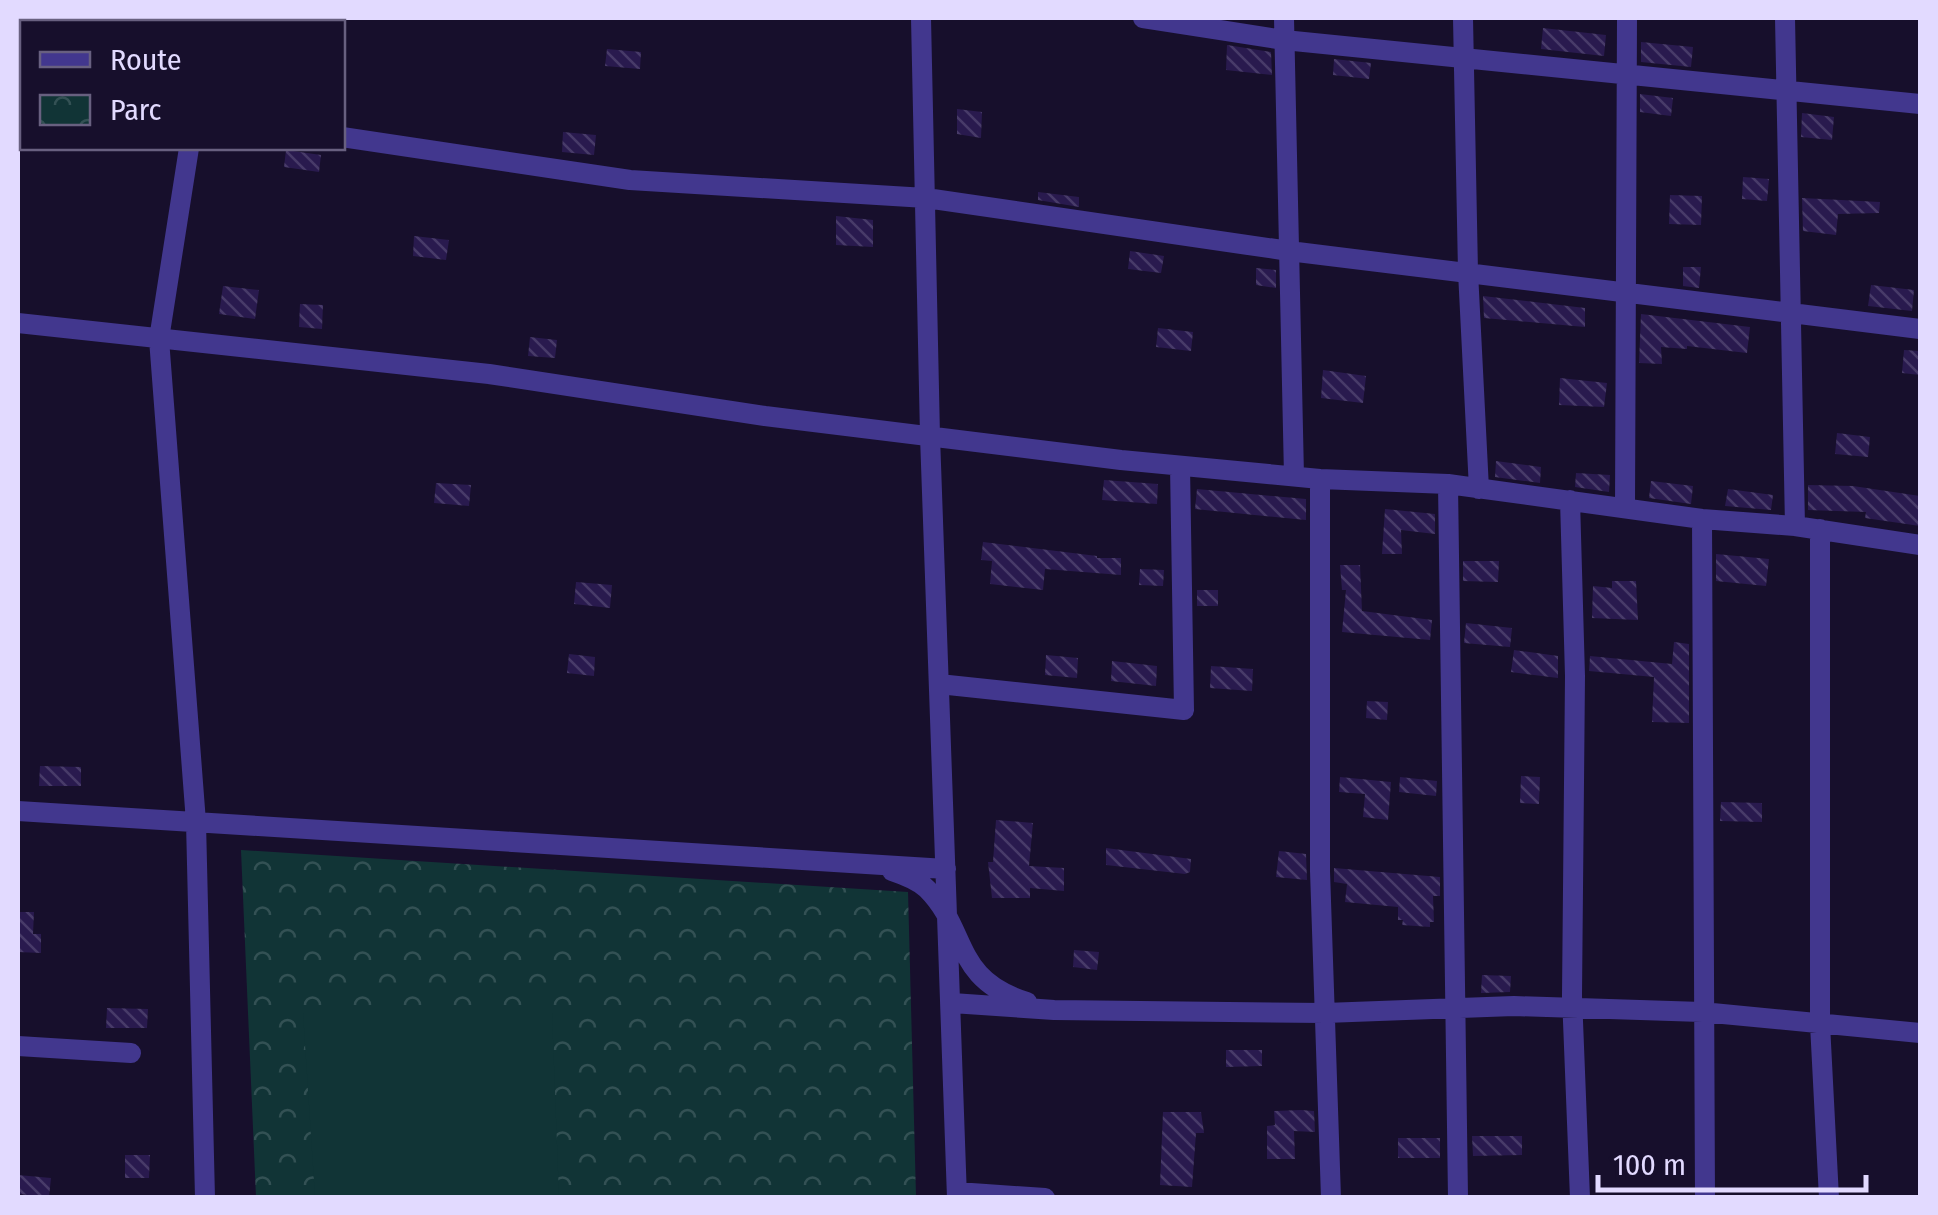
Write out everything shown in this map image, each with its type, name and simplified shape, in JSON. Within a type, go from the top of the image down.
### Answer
[{"type":"street","points":[[921,18],[930,436],[957,1194],[1045,1198]]},
{"type":"street","points":[[1143,18],[1284,40],[1920,104]]},
{"type":"street","points":[[1284,18],[1294,476]]},
{"type":"street","points":[[1464,18],[1468,272],[1480,489]]},
{"type":"street","points":[[1626,508],[1627,18]]},
{"type":"street","points":[[1785,18],[1795,526]]},
{"type":"street","points":[[345,137],[630,180],[926,198],[1289,250],[1920,330]]},
{"type":"street","points":[[189,150],[158,339],[196,822],[206,1198]]},
{"type":"street","points":[[18,324],[489,374],[765,416],[1180,466],[1448,484],[1920,545]]},
{"type":"street","points":[[939,684],[1184,710],[1180,466]]},
{"type":"street","points":[[1320,478],[1320,852],[1330,1198]]},
{"type":"street","points":[[1448,484],[1458,1198]]},
{"type":"street","points":[[1570,500],[1575,676],[1572,1008],[1580,1198]]},
{"type":"street","points":[[1702,519],[1705,1198]]},
{"type":"street","points":[[1820,530],[1820,1024],[1829,1198]]},
{"type":"street","points":[[18,811],[946,870]]},
{"type":"street","points":[[876,865],[926,888],[966,960],[988,983],[1015,998],[1054,1010]]},
{"type":"street","points":[[952,1003],[1054,1010],[1325,1013],[1572,1008],[1702,1012],[1920,1033]]},
{"type":"street","points":[[18,1046],[132,1053]]},
{"type":"green space","points":[[241,850],[908,892],[916,1197],[256,1197]]},
{"type":"green space","points":[[303,1013],[552,1013],[559,1197],[315,1197]]},
{"type":"building","points":[[1543,28],[1606,35],[1604,56],[1541,49]]},
{"type":"building","points":[[1641,42],[1693,47],[1691,67],[1641,62]]},
{"type":"building","points":[[1227,45],[1271,52],[1272,75],[1226,70]]},
{"type":"building","points":[[607,49],[641,52],[640,69],[605,66]]},
{"type":"building","points":[[1334,59],[1371,63],[1369,79],[1333,75]]},
{"type":"building","points":[[1640,94],[1673,98],[1671,116],[1640,112]]},
{"type":"building","points":[[957,109],[982,112],[981,138],[957,134]]},
{"type":"building","points":[[1802,113],[1834,117],[1832,140],[1801,137]]},
{"type":"building","points":[[563,132],[596,135],[594,155],[562,152]]},
{"type":"building","points":[[286,150],[321,155],[319,172],[284,167]]},
{"type":"building","points":[[1743,177],[1769,179],[1767,201],[1742,199]]},
{"type":"building","points":[[1038,192],[1079,197],[1079,207],[1038,200]]},
{"type":"building","points":[[1670,195],[1702,196],[1701,225],[1669,224]]},
{"type":"building","points":[[1802,198],[1880,202],[1879,213],[1838,214],[1836,235],[1803,231]]},
{"type":"building","points":[[836,216],[873,220],[873,247],[836,245]]},
{"type":"building","points":[[414,236],[449,240],[446,260],[413,256]]},
{"type":"building","points":[[1130,251],[1164,256],[1161,273],[1128,269]]},
{"type":"building","points":[[1683,267],[1701,267],[1699,288],[1683,286]]},
{"type":"building","points":[[1256,268],[1276,270],[1276,288],[1256,285]]},
{"type":"building","points":[[1871,285],[1914,290],[1912,311],[1868,306]]},
{"type":"building","points":[[223,286],[259,290],[255,319],[219,314]]},
{"type":"building","points":[[1483,296],[1585,308],[1585,327],[1484,318]]},
{"type":"building","points":[[300,304],[323,305],[322,329],[299,327]]},
{"type":"building","points":[[1641,314],[1750,327],[1747,353],[1661,347],[1662,364],[1639,363]]},
{"type":"building","points":[[1158,328],[1193,332],[1191,351],[1156,347]]},
{"type":"building","points":[[530,337],[557,340],[555,358],[528,356]]},
{"type":"building","points":[[1904,350],[1920,351],[1920,375],[1902,373]]},
{"type":"building","points":[[1323,370],[1366,376],[1363,403],[1321,398]]},
{"type":"building","points":[[1560,378],[1607,383],[1604,407],[1559,405]]},
{"type":"building","points":[[1837,433],[1870,437],[1868,457],[1835,454]]},
{"type":"building","points":[[1496,461],[1541,467],[1540,483],[1495,477]]},
{"type":"building","points":[[1576,473],[1610,475],[1609,492],[1575,487]]},
{"type":"building","points":[[1104,480],[1158,484],[1157,504],[1102,500]]},
{"type":"building","points":[[1651,481],[1693,486],[1691,504],[1649,498]]},
{"type":"building","points":[[436,483],[471,485],[469,506],[434,503]]},
{"type":"building","points":[[1808,485],[1853,486],[1920,496],[1920,526],[1865,518],[1866,512],[1808,510]]},
{"type":"building","points":[[1197,489],[1306,499],[1306,520],[1195,509]]},
{"type":"building","points":[[1728,489],[1773,495],[1771,510],[1725,506]]},
{"type":"building","points":[[1385,509],[1435,514],[1435,534],[1401,530],[1402,554],[1382,554]]},
{"type":"building","points":[[983,542],[1121,558],[1121,575],[1045,569],[1043,590],[990,584],[992,561],[981,560]]},
{"type":"building","points":[[1716,554],[1769,559],[1766,586],[1716,581]]},
{"type":"building","points":[[1463,561],[1499,561],[1498,582],[1463,581]]},
{"type":"building","points":[[1340,565],[1360,565],[1362,611],[1432,620],[1430,640],[1342,632],[1346,590],[1342,590]]},
{"type":"building","points":[[1140,569],[1164,570],[1163,586],[1139,585]]},
{"type":"building","points":[[1612,581],[1636,581],[1638,620],[1592,618],[1593,586],[1612,588]]},
{"type":"building","points":[[576,582],[612,585],[610,608],[574,604]]},
{"type":"building","points":[[1197,590],[1218,590],[1218,606],[1197,606]]},
{"type":"building","points":[[1466,623],[1512,628],[1510,647],[1464,643]]},
{"type":"building","points":[[1674,642],[1689,644],[1689,723],[1652,722],[1654,677],[1589,671],[1590,656],[1672,664]]},
{"type":"building","points":[[1514,650],[1558,656],[1558,678],[1511,672]]},
{"type":"building","points":[[569,654],[595,657],[594,676],[567,673]]},
{"type":"building","points":[[1046,655],[1078,658],[1077,678],[1045,675]]},
{"type":"building","points":[[1112,661],[1157,666],[1156,686],[1111,681]]},
{"type":"building","points":[[1211,666],[1253,669],[1252,691],[1210,688]]},
{"type":"building","points":[[1367,701],[1388,702],[1387,720],[1366,718]]},
{"type":"building","points":[[40,766],[81,767],[81,786],[39,786]]},
{"type":"building","points":[[1521,776],[1540,777],[1539,804],[1520,803]]},
{"type":"building","points":[[1340,777],[1391,782],[1388,820],[1363,817],[1365,794],[1339,792]]},
{"type":"building","points":[[1400,777],[1437,781],[1436,796],[1399,792]]},
{"type":"building","points":[[1721,802],[1762,803],[1762,822],[1720,821]]},
{"type":"building","points":[[996,820],[1033,823],[1029,866],[1064,868],[1064,891],[1030,888],[1030,898],[992,898],[988,862],[993,862]]},
{"type":"building","points":[[1106,848],[1191,859],[1190,872],[1106,865]]},
{"type":"building","points":[[1279,851],[1306,854],[1307,880],[1276,877]]},
{"type":"building","points":[[1334,868],[1440,877],[1440,896],[1433,896],[1434,922],[1430,922],[1430,927],[1402,925],[1398,907],[1345,902],[1347,884],[1334,882]]},
{"type":"building","points":[[18,912],[34,912],[33,934],[41,934],[41,953],[18,952]]},
{"type":"building","points":[[1074,950],[1099,952],[1097,970],[1073,967]]},
{"type":"building","points":[[1482,975],[1511,976],[1510,992],[1481,993]]},
{"type":"building","points":[[107,1008],[148,1009],[147,1028],[106,1028]]},
{"type":"building","points":[[1226,1050],[1262,1050],[1262,1066],[1226,1067]]},
{"type":"building","points":[[1274,1111],[1314,1111],[1315,1132],[1294,1131],[1295,1159],[1267,1159],[1267,1126],[1275,1125]]},
{"type":"building","points":[[1163,1112],[1201,1112],[1204,1133],[1196,1133],[1192,1187],[1160,1185]]},
{"type":"building","points":[[1472,1136],[1522,1136],[1522,1155],[1473,1156]]},
{"type":"building","points":[[1398,1138],[1440,1138],[1440,1158],[1398,1158]]},
{"type":"building","points":[[125,1155],[150,1155],[149,1178],[125,1178]]},
{"type":"building","points":[[18,1175],[51,1178],[49,1197],[18,1194]]}]
